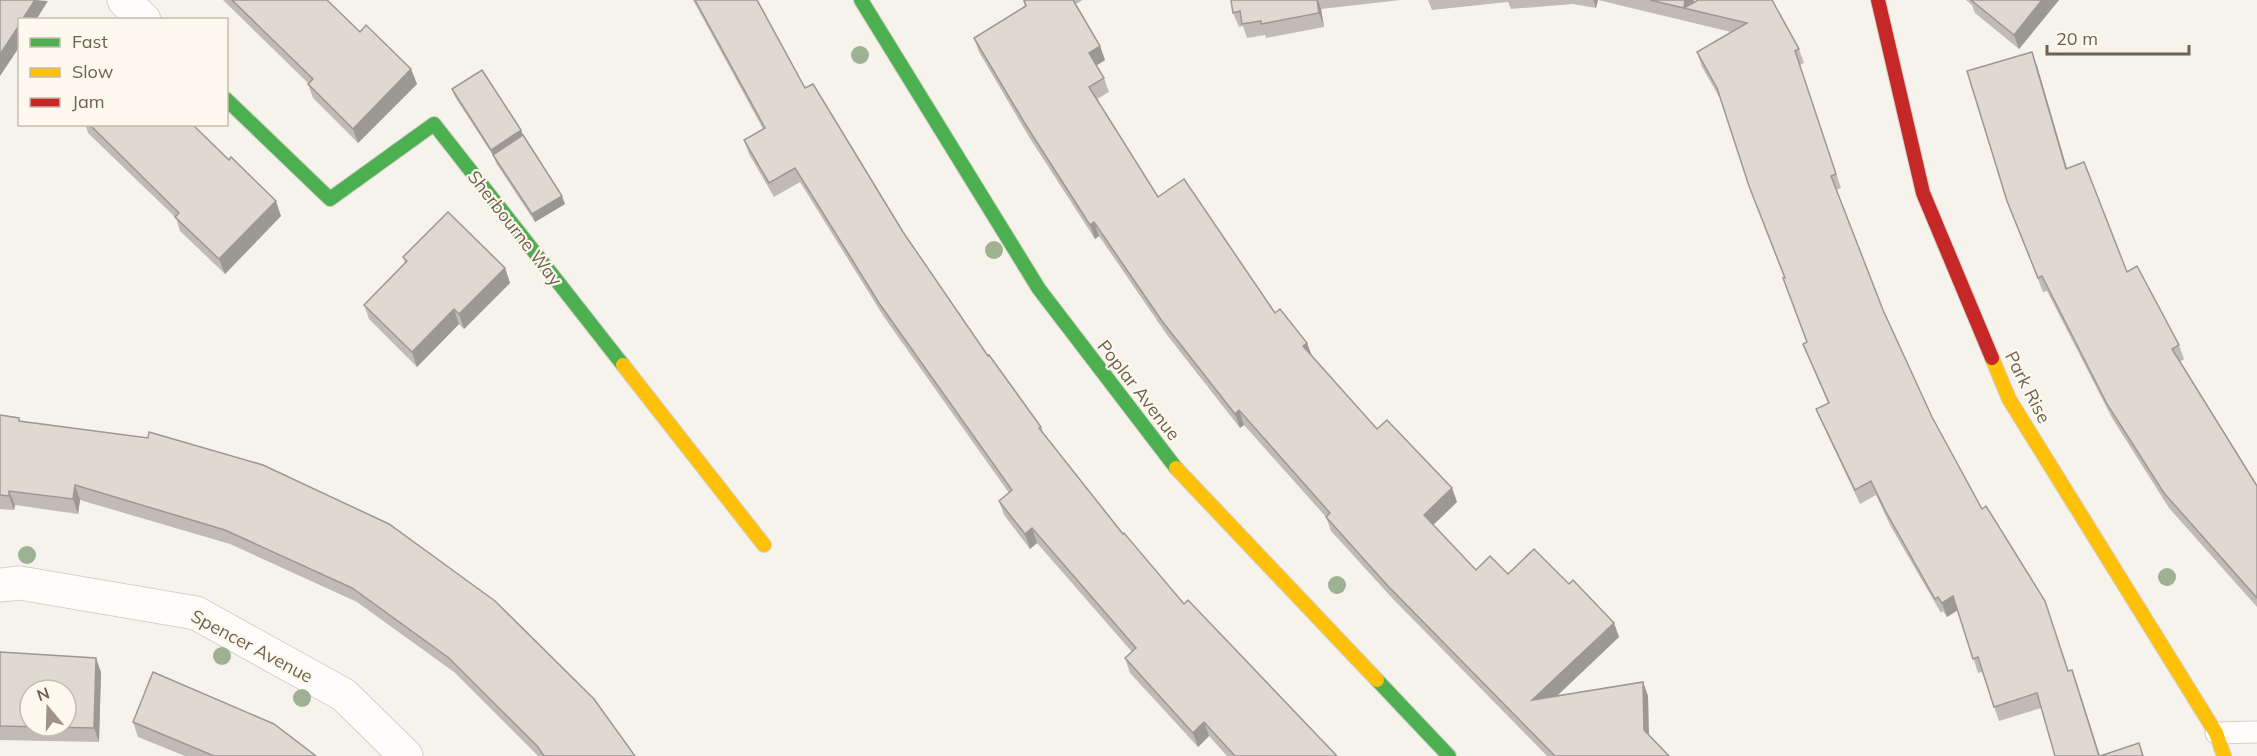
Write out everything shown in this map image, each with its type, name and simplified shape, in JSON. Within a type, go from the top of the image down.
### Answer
[{"type":"street","points":[[124,0],[142,18]]},
{"type":"street","name":"Park Rise","points":[[1878,0],[1923,193],[2009,399],[2217,733],[2224,756]]},
{"type":"street","name":"Poplar Avenue","points":[[865,1],[1039,289],[1180,473],[1449,756]]},
{"type":"street","name":"Sherbourne Way","points":[[228,101],[330,199],[434,124],[764,545]]},
{"type":"street","name":"Spencer Avenue","points":[[0,585],[20,583],[196,613],[344,695],[406,756]]},
{"type":"lane","points":[[2217,733],[2257,732]]},
{"type":"building","points":[[0,0],[35,0],[23,18],[18,18],[18,27],[0,54]]},
{"type":"building","points":[[232,0],[327,0],[360,32],[366,25],[411,69],[353,129],[308,84],[313,79]]},
{"type":"building","points":[[695,0],[757,0],[805,88],[813,84],[903,232],[988,356],[1041,427],[1039,428],[1123,534],[1184,604],[1188,600],[1337,756],[1235,756],[1204,722],[1193,733],[1125,658],[1136,648],[1032,528],[1025,534],[999,501],[1012,490],[879,303],[795,168],[769,183],[744,140],[765,128]]},
{"type":"building","points":[[1024,0],[1073,0],[1100,46],[1089,53],[1104,78],[1089,87],[1158,197],[1184,179],[1275,313],[1280,309],[1307,343],[1303,346],[1377,429],[1387,420],[1452,488],[1424,515],[1476,570],[1490,556],[1508,574],[1534,549],[1569,584],[1573,580],[1614,623],[1532,700],[1643,682],[1644,730],[1669,756],[1555,756],[1387,585],[1326,517],[1330,513],[1239,410],[1235,414],[1162,321],[1094,222],[1090,225],[974,38],[1026,6]]},
{"type":"building","points":[[1231,0],[1317,0],[1319,13],[1261,24],[1261,21],[1242,24],[1240,11],[1233,13]]},
{"type":"building","points":[[1650,0],[1685,0],[1684,8],[1698,0],[1772,0],[1799,49],[1795,51],[1836,174],[1831,176],[1883,310],[1932,417],[1982,509],[1986,506],[2045,601],[2068,671],[2072,670],[2099,756],[2055,756],[2037,693],[1994,707],[1978,657],[1973,659],[1953,596],[1942,603],[1938,597],[1935,599],[1871,481],[1855,490],[1816,409],[1829,403],[1803,344],[1807,342],[1749,186],[1717,88],[1697,52],[1747,23]]},
{"type":"building","points":[[1971,0],[2042,0],[2014,35]]},
{"type":"building","points":[[2032,52],[2066,169],[2084,162],[2127,272],[2137,266],[2179,345],[2172,349],[2257,486],[2257,598],[2164,493],[2107,404],[2042,276],[2038,278],[2007,201],[1967,71]]},
{"type":"building","points":[[482,70],[521,130],[491,150],[452,89]]},
{"type":"building","points":[[91,126],[194,126],[229,160],[231,157],[276,201],[219,259],[175,217],[179,213]]},
{"type":"building","points":[[523,135],[562,196],[532,214],[493,155]]},
{"type":"building","points":[[448,212],[505,268],[459,314],[454,309],[412,352],[364,305],[407,261],[403,257]]},
{"type":"building","points":[[0,415],[19,418],[19,421],[148,438],[149,432],[263,465],[389,524],[495,601],[594,699],[635,756],[544,756],[538,747],[449,658],[352,588],[225,530],[75,485],[73,499],[9,491],[9,496],[0,495]]},
{"type":"building","points":[[0,652],[96,658],[94,728],[78,728],[78,678],[18,678],[18,726],[0,726]]},
{"type":"building","points":[[153,672],[274,724],[316,756],[214,756],[133,722]]},
{"type":"building","points":[[2139,743],[2143,756],[2100,756]]},
{"type":"traffic: fast","points":[[861,0],[1039,289],[1176,468]]},
{"type":"traffic: fast","points":[[228,101],[330,199],[434,124],[623,365]]},
{"type":"traffic: fast","points":[[1377,680],[1449,756]]},
{"type":"traffic: slow","points":[[1992,358],[2009,399],[2216,733],[2224,756]]},
{"type":"traffic: slow","points":[[623,365],[764,545]]},
{"type":"traffic: slow","points":[[1176,468],[1377,680]]},
{"type":"traffic: jam","points":[[1878,0],[1923,193],[1992,358]]}]
